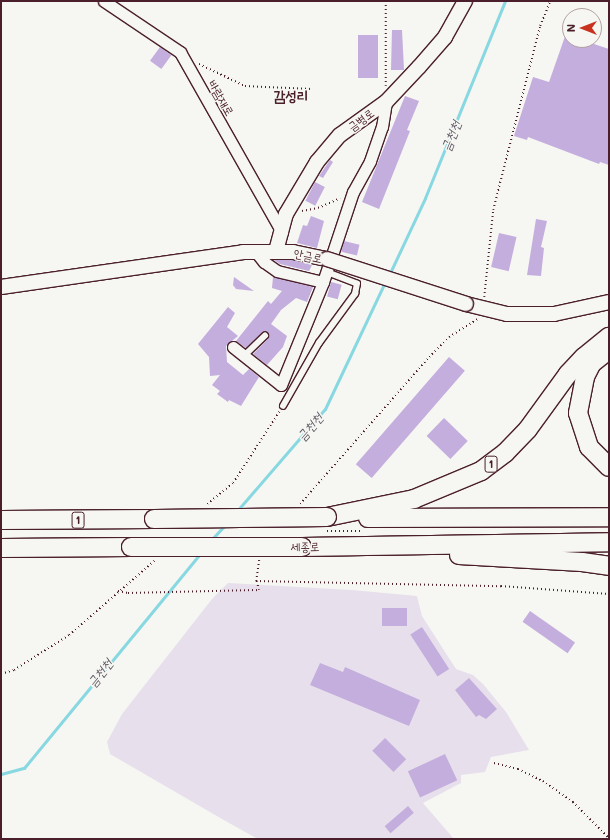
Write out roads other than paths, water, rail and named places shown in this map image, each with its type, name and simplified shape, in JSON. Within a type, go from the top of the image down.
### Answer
[{"type":"highway","name":"1","points":[[1,520],[327,517],[414,499],[481,471],[506,453],[528,429],[568,374],[584,357],[609,337]]},
{"type":"highway","points":[[609,349],[592,363],[585,377],[578,413],[589,447],[609,467]]},
{"type":"highway","points":[[1,511],[60,520]]},
{"type":"highway","points":[[327,517],[434,519],[609,516]]},
{"type":"highway","name":"세종로","points":[[1,548],[302,547],[349,545],[609,542]]},
{"type":"highway","points":[[349,545],[444,554],[582,562],[609,566]]},
{"type":"street","name":"금병로","points":[[276,251],[286,214],[321,156],[340,135],[386,102],[445,37],[465,1]]},
{"type":"street","name":"바람재로","points":[[106,2],[180,52],[282,232]]},
{"type":"street","points":[[233,347],[281,385],[325,271],[353,192],[370,160],[382,127],[386,102]]},
{"type":"street","name":"안금로","points":[[1,287],[220,254],[276,251],[325,271],[506,314],[554,314],[609,302]]},
{"type":"street","points":[[256,252],[264,262],[277,271],[325,271]]},
{"type":"lane","points":[[282,406],[319,342],[355,294],[357,284],[325,271]]},
{"type":"lane","points":[[244,356],[265,336]]},
{"type":"waterway","name":"금천천","points":[[389,275],[425,198],[505,1]]},
{"type":"waterway","name":"금천천","points":[[236,512],[325,409],[385,282]]},
{"type":"waterway","name":"금천천","points":[[211,540],[225,525]]},
{"type":"waterway","name":"금천천","points":[[1,774],[24,768],[200,554]]},
{"type":"district","name":"감성리","points":[[291,96]]}]
